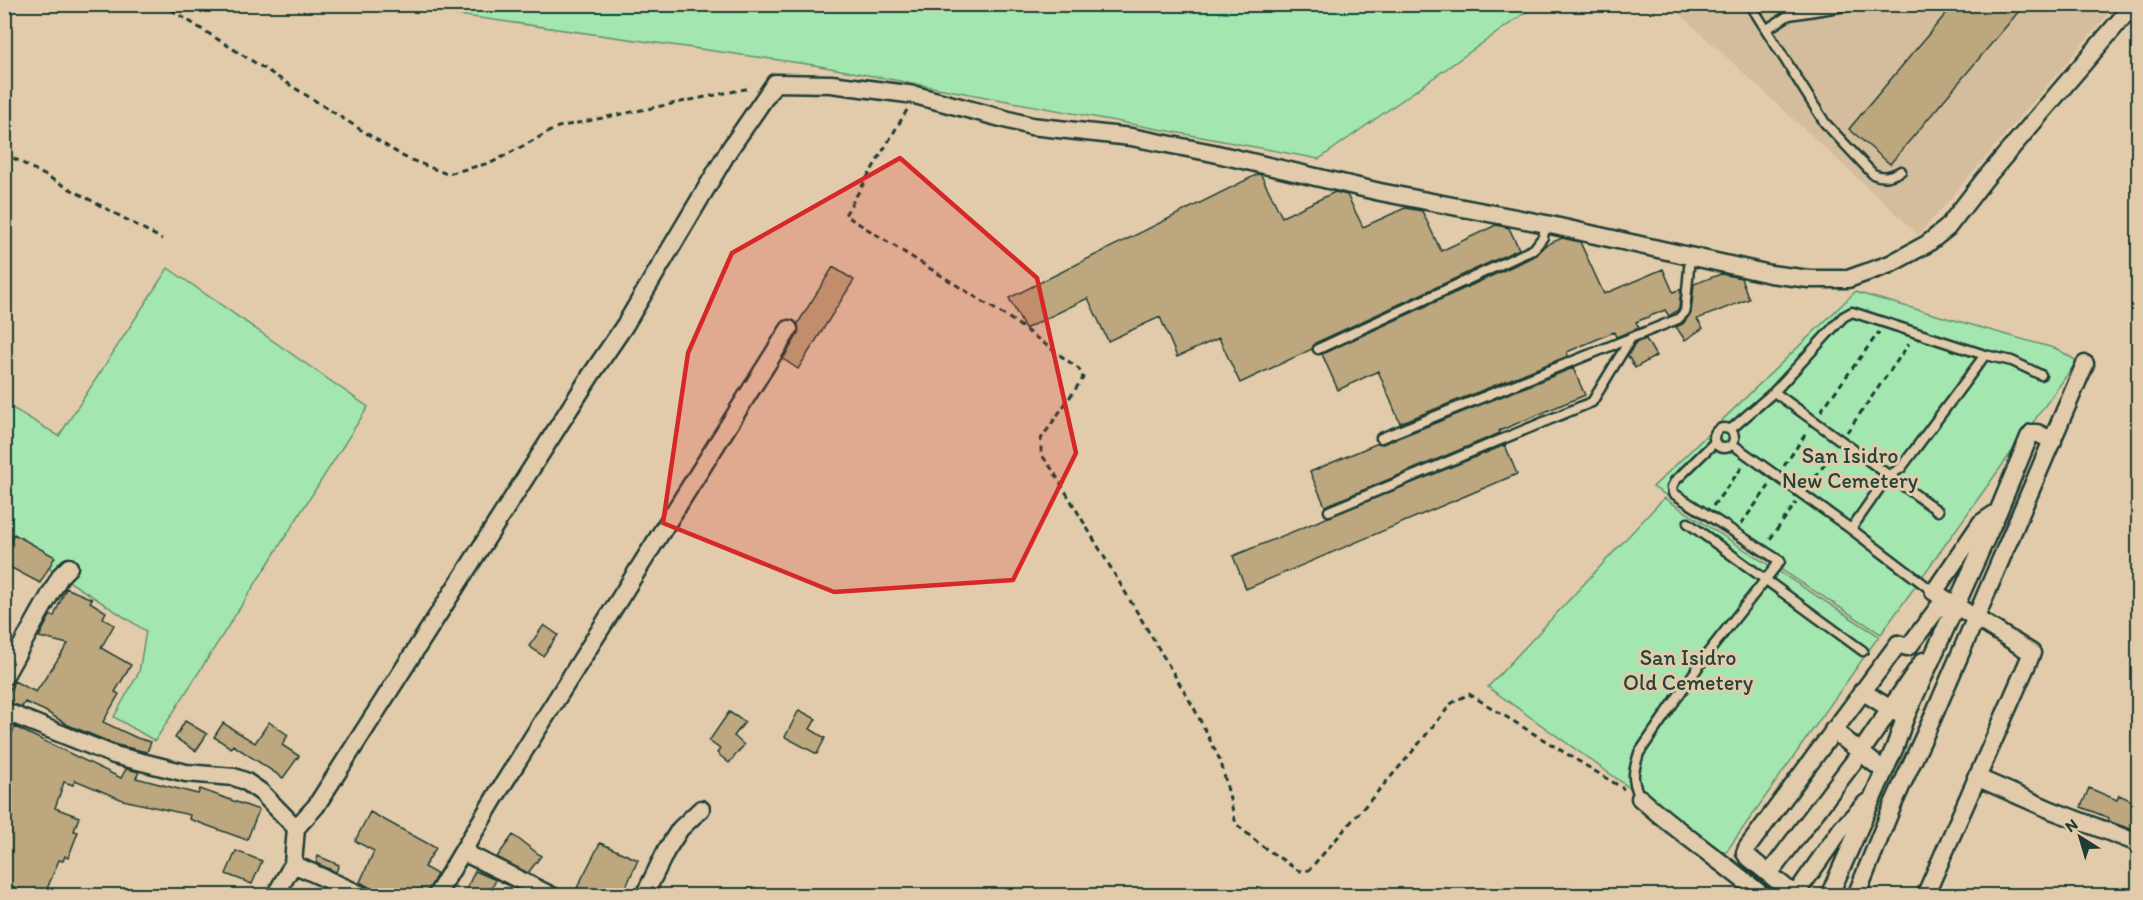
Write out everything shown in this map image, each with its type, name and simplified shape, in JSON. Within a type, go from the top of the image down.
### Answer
[{"type":"street","points":[[275,896],[293,864],[296,828],[316,806],[625,325],[729,150],[775,83],[831,84],[915,95],[1031,126],[1131,137],[1213,153],[1380,192],[1546,224],[1780,275],[1809,279],[1848,279],[1890,264],[1927,244],[1947,228],[1990,172],[2134,4]]},
{"type":"street","points":[[436,896],[497,794],[789,329]]},
{"type":"street","points":[[1836,879],[1857,892],[2085,364]]},
{"type":"street","points":[[1874,796],[1862,805],[1849,820],[1796,895],[1745,853],[1898,644],[1907,647],[1910,645],[1945,600],[1998,512],[2028,437],[2032,433],[2037,433],[2053,441]]},
{"type":"street","points":[[1998,512],[2018,522]]},
{"type":"street","points":[[1829,896],[1946,629],[1945,600],[1981,523],[1998,512]]},
{"type":"street","points":[[4,677],[61,575],[69,567]]},
{"type":"street","points":[[1925,896],[2032,653],[1945,600]]},
{"type":"street","points":[[1769,874],[1861,752],[1888,709],[1946,629]]},
{"type":"street","points":[[1862,692],[1888,709],[1933,717]]},
{"type":"street","points":[[4,711],[114,755],[186,773],[234,777],[245,781],[261,792],[296,828]]},
{"type":"street","points":[[1833,730],[1884,771]]},
{"type":"street","points":[[1976,777],[2051,810],[2139,843]]},
{"type":"street","points":[[1874,796],[1894,802]]},
{"type":"street","points":[[1640,798],[1664,820],[1717,858],[1763,896]]},
{"type":"street","points":[[644,896],[666,851],[680,829],[701,809]]},
{"type":"street","points":[[463,852],[552,896]]},
{"type":"street","points":[[293,864],[364,896]]},
{"type":"lane","points":[[1750,4],[1825,123],[1873,174],[1890,177],[1901,171]]},
{"type":"lane","points":[[1789,15],[1790,4]]},
{"type":"lane","points":[[1767,29],[1789,15],[1859,4]]},
{"type":"lane","points":[[1318,349],[1534,249],[1543,237],[1546,224]]},
{"type":"lane","points":[[1381,438],[1678,319],[1685,312],[1690,257]]},
{"type":"lane","points":[[1640,798],[1633,782],[1633,771],[1640,753],[1707,654],[1780,561],[1673,493],[1672,487],[1675,481],[1714,442],[1716,432],[1720,429],[1730,430],[1774,392],[1843,317],[1852,312],[1985,355],[2012,361],[2041,375]]},
{"type":"lane","points":[[1329,511],[1592,402],[1631,337]]},
{"type":"lane","points":[[1851,529],[1888,476],[1901,468],[1985,355]]},
{"type":"lane","points":[[1774,392],[1938,511]]},
{"type":"lane","points":[[1730,430],[1734,440],[1732,444]]},
{"type":"lane","points":[[1714,442],[1723,448],[1732,444]]},
{"type":"lane","points":[[1732,444],[1945,600]]},
{"type":"lane","points":[[1688,523],[1863,651]]},
{"type":"path","points":[[162,4],[404,157],[447,174],[493,162],[558,127],[775,83]]},
{"type":"path","points":[[915,95],[844,215],[1012,320],[1079,369],[1083,378],[1041,439],[1041,454],[1194,708],[1221,762],[1236,824],[1262,846],[1299,871],[1309,870],[1452,703],[1469,694],[1640,798]]},
{"type":"path","points":[[4,153],[162,239]]},
{"type":"path","points":[[1735,533],[1886,323]]},
{"type":"path","points":[[1761,550],[1916,333]]},
{"type":"path","points":[[1706,514],[1750,458]]},
{"type":"highlighted area","points":[[900,158],[1037,278],[1076,453],[1013,580],[834,592],[663,523],[688,353],[732,253]]},
{"type":"shaded area","points":[[1670,5],[2116,5],[1919,235]]},
{"type":"green space","points":[[386,5],[1536,5],[1319,159],[814,65]]},
{"type":"green space","points":[[168,268],[368,407],[155,741],[114,717],[139,672],[146,631],[5,540],[4,403],[59,436]]},
{"type":"green space","name":"San Isidro New Cemetery","points":[[1855,292],[2057,349],[2077,361],[1881,634],[1653,487]]},
{"type":"green space","name":"San Isidro Old Cemetery","points":[[1664,498],[1879,636],[1724,855],[1488,687]]},
{"type":"building","points":[[1954,4],[2025,4],[1890,164],[1849,129]]},
{"type":"building","points":[[1258,174],[1261,175],[1282,217],[1335,192],[1347,195],[1363,227],[1405,208],[1422,211],[1441,251],[1496,225],[1509,228],[1519,249],[1315,343],[1312,349],[1240,383],[1219,338],[1177,357],[1160,317],[1108,341],[1088,298],[1025,329],[1009,298]]},
{"type":"building","points":[[1562,238],[1580,242],[1604,294],[1663,269],[1673,292],[1681,289],[1679,309],[1669,316],[1665,310],[1636,322],[1639,328],[1616,337],[1614,332],[1567,352],[1568,356],[1400,423],[1378,371],[1338,390],[1322,354],[1537,255],[1544,246]]},
{"type":"building","points":[[833,267],[854,280],[798,369],[783,359],[798,334],[798,323]]},
{"type":"building","points":[[1721,274],[1741,278],[1749,299],[1697,319],[1703,328],[1685,340],[1676,327],[1683,324],[1691,313],[1694,284]]},
{"type":"building","points":[[1646,339],[1656,356],[1635,368],[1628,356],[1635,343]]},
{"type":"building","points":[[1573,368],[1585,395],[1325,506],[1310,472],[1378,443],[1383,444]]},
{"type":"building","points":[[1505,445],[1517,474],[1246,589],[1233,556]]},
{"type":"building","points":[[14,534],[55,557],[40,583],[4,564],[4,548]]},
{"type":"building","points":[[66,588],[92,599],[90,602],[106,612],[103,618],[114,625],[101,648],[131,665],[115,692],[119,694],[103,722],[151,742],[147,752],[117,745],[68,725],[25,702],[22,707],[4,701],[14,681],[36,692],[68,644],[39,637],[50,616],[54,616]]},
{"type":"building","points":[[544,625],[558,635],[543,656],[529,646]]},
{"type":"building","points":[[799,710],[816,719],[810,729],[825,738],[817,754],[785,737]]},
{"type":"building","points":[[729,712],[745,722],[734,736],[744,745],[729,763],[717,753],[720,749],[709,741]]},
{"type":"building","points":[[185,721],[207,734],[196,751],[175,738]]},
{"type":"building","points":[[269,722],[288,735],[282,745],[299,756],[283,778],[233,745],[231,748],[214,737],[223,723],[255,743]]},
{"type":"building","points":[[15,727],[121,778],[126,769],[139,772],[136,778],[198,794],[200,789],[259,810],[247,840],[189,819],[190,815],[123,800],[75,780],[73,785],[64,782],[55,808],[79,817],[74,831],[78,832],[68,858],[65,856],[63,861],[59,860],[44,896],[17,896],[20,890],[4,885],[4,816],[13,793],[4,789],[4,749]]},
{"type":"building","points":[[2089,788],[2117,800],[2119,795],[2139,804],[2139,832],[2108,821],[2109,818],[2081,807]]},
{"type":"building","points":[[370,812],[436,848],[424,867],[437,874],[426,896],[378,896],[360,882],[374,851],[355,841]]},
{"type":"building","points":[[513,835],[541,856],[528,873],[497,857]]},
{"type":"building","points":[[600,843],[638,860],[622,896],[592,896],[577,888]]},
{"type":"building","points":[[236,851],[262,861],[252,884],[226,874]]},
{"type":"building","points":[[318,856],[339,865],[336,872],[316,863]]},
{"type":"building","points":[[475,871],[496,880],[488,896],[463,896]]}]
